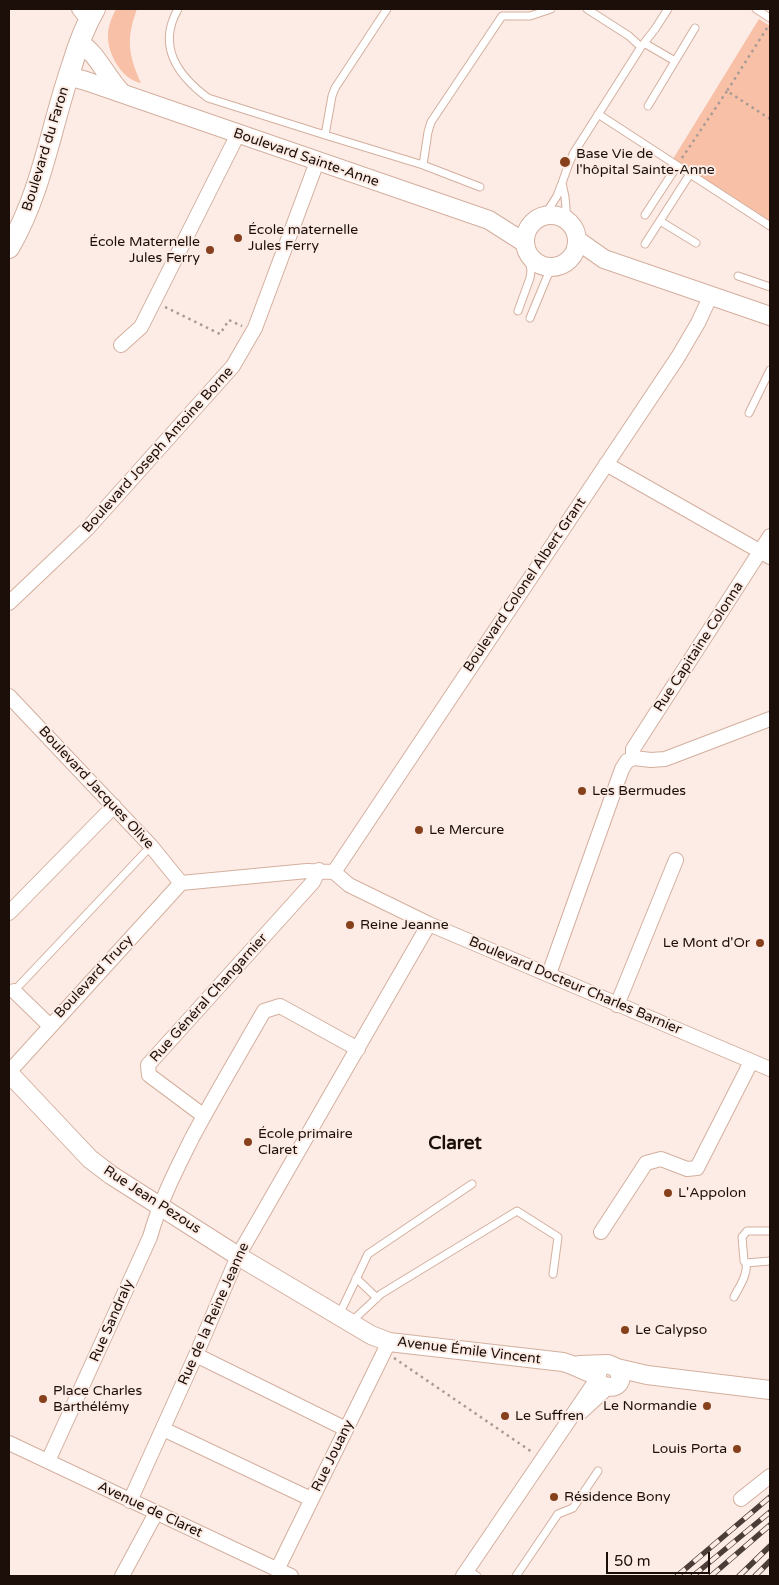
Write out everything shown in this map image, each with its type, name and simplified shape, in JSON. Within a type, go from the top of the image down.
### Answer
[{"type":"main road","name":"Boulevard du Faron","points":[[9,248],[14,228],[33,198],[87,13]]},
{"type":"street","points":[[79,42],[88,48],[124,95]]},
{"type":"street","name":"Boulevard Sainte-Anne","points":[[68,76],[489,220],[527,249],[536,262],[544,266],[604,259]]},
{"type":"street","points":[[121,345],[141,327],[155,302],[238,134]]},
{"type":"street","name":"Boulevard Joseph Antoine Borne","points":[[9,603],[87,529],[233,366],[255,328],[317,162]]},
{"type":"street","name":"Boulevard Sainte-Anne","points":[[489,220],[538,219],[556,215],[567,220],[574,229],[577,240],[604,259],[770,316]]},
{"type":"street","points":[[527,249],[527,229],[538,219]]},
{"type":"street","points":[[560,264],[575,252],[577,240]]},
{"type":"street","name":"Boulevard Colonel Albert Grant","points":[[334,872],[688,340],[703,315],[711,295]]},
{"type":"street","points":[[606,464],[766,554]]},
{"type":"street","name":"Rue Capitaine Colonna","points":[[549,974],[622,770],[627,761],[634,758],[632,755],[634,749],[766,554],[770,536]]},
{"type":"street","name":"Boulevard Jacques Olive","points":[[12,706],[114,806],[151,846],[181,883]]},
{"type":"street","points":[[634,758],[665,759],[770,719]]},
{"type":"street","points":[[9,913],[114,806]]},
{"type":"street","points":[[617,1005],[676,860]]},
{"type":"street","points":[[181,883],[319,870],[334,872]]},
{"type":"street","name":"Rue Général Changarnier","points":[[204,1116],[149,1075],[148,1065],[313,882],[319,870]]},
{"type":"street","name":"Boulevard Docteur Charles Barnier","points":[[334,872],[349,885],[430,924],[770,1069]]},
{"type":"street","name":"Boulevard Trucy","points":[[9,1072],[49,1025],[181,883]]},
{"type":"street","name":"Rue de la Reine Jeanne","points":[[130,1501],[196,1355],[238,1256],[430,924]]},
{"type":"street","points":[[14,991],[49,1025]]},
{"type":"street","name":"Rue Sandraly","points":[[48,1461],[150,1236],[168,1184],[204,1116],[264,1011],[280,1006],[358,1049]]},
{"type":"street","points":[[601,1232],[646,1163],[661,1158],[688,1169],[698,1168],[751,1062]]},
{"type":"street","name":"Rue Jean Pezous","points":[[9,1072],[90,1159],[111,1175],[238,1256]]},
{"type":"street","name":"Avenue Émile Vincent","points":[[238,1256],[372,1335],[387,1347],[563,1362],[607,1377],[647,1375],[770,1390]]},
{"type":"street","name":"Rue Jouany","points":[[285,1574],[312,1499],[387,1347]]},
{"type":"street","points":[[196,1355],[346,1429]]},
{"type":"street","points":[[469,1574],[588,1390],[607,1377]]},
{"type":"street","points":[[163,1429],[312,1499]]},
{"type":"street","name":"Avenue de Claret","points":[[9,1443],[285,1574]]},
{"type":"street","points":[[742,1498],[770,1476]]},
{"type":"street","points":[[122,1576],[156,1513]]},
{"type":"lane","points":[[178,9],[170,32],[170,46],[178,68],[193,86],[208,98],[423,165],[480,187]]},
{"type":"lane","points":[[325,135],[335,88],[387,9]]},
{"type":"lane","points":[[423,165],[431,122],[501,12],[530,16],[551,9]]},
{"type":"lane","points":[[587,9],[643,45],[675,61]]},
{"type":"lane","points":[[538,219],[557,196],[570,160],[598,114],[668,9]]},
{"type":"lane","points":[[756,9],[770,18]]},
{"type":"lane","points":[[648,106],[695,28]]},
{"type":"lane","points":[[598,114],[770,226]]},
{"type":"lane","points":[[646,215],[677,166]]},
{"type":"lane","points":[[645,244],[690,174]]},
{"type":"lane","points":[[562,183],[567,220]]},
{"type":"lane","points":[[660,221],[696,244]]},
{"type":"lane","points":[[518,311],[530,278],[531,271],[527,249]]},
{"type":"lane","points":[[530,318],[547,277],[560,264]]},
{"type":"lane","points":[[738,276],[770,287]]},
{"type":"lane","points":[[749,413],[770,370]]},
{"type":"lane","points":[[14,991],[151,846]]},
{"type":"lane","points":[[345,1319],[356,1278],[368,1254],[472,1184]]},
{"type":"lane","points":[[345,1319],[381,1294],[517,1211],[558,1237],[553,1274]]},
{"type":"lane","points":[[734,1297],[747,1267],[744,1261],[742,1237],[747,1231],[770,1231]]},
{"type":"lane","points":[[746,1263],[770,1261]]},
{"type":"lane","points":[[356,1278],[377,1298]]},
{"type":"lane","points":[[516,1576],[558,1514],[573,1508],[598,1471]]},
{"type":"path","points":[[677,166],[770,23]]},
{"type":"path","points":[[727,91],[770,119]]},
{"type":"path","points":[[155,302],[220,334],[229,320]]},
{"type":"path","points":[[387,1347],[543,1459]]},
{"type":"shaded area","points":[[116,9],[137,9],[131,29],[130,46],[133,63],[141,83],[134,81],[122,71],[110,50],[108,32]]},
{"type":"shaded area","points":[[759,19],[770,26],[770,221],[673,159]]},
{"type":"railway","points":[[677,1576],[770,1497]]},
{"type":"railway","points":[[693,1576],[770,1512]]},
{"type":"railway","points":[[711,1576],[770,1525]]},
{"type":"railway","points":[[739,1576],[770,1546]]},
{"type":"railway","points":[[755,1576],[770,1561]]},
{"type":"place","name":"Base Vie de l'hôpital Sainte-Anne","points":[[565,162]]},
{"type":"place","name":"École maternelle Jules Ferry","points":[[238,238]]},
{"type":"place","name":"École Maternelle Jules Ferry","points":[[210,250]]},
{"type":"place","name":"Les Bermudes","points":[[582,791]]},
{"type":"place","name":"Le Mercure","points":[[419,830]]},
{"type":"place","name":"Reine Jeanne","points":[[350,925]]},
{"type":"place","name":"Le Mont d'Or","points":[[760,943]]},
{"type":"place","name":"École primaire Claret","points":[[248,1142]]},
{"type":"place","name":"L'Appolon","points":[[668,1193]]},
{"type":"place","name":"Le Calypso","points":[[625,1330]]},
{"type":"place","name":"Place Charles Barthélémy","points":[[43,1399]]},
{"type":"place","name":"Le Normandie","points":[[707,1406]]},
{"type":"place","name":"Le Suffren","points":[[505,1416]]},
{"type":"place","name":"Louis Porta","points":[[737,1449]]},
{"type":"place","name":"Résidence Bony","points":[[554,1497]]},
{"type":"district","name":"Claret","points":[[455,1144]]}]
